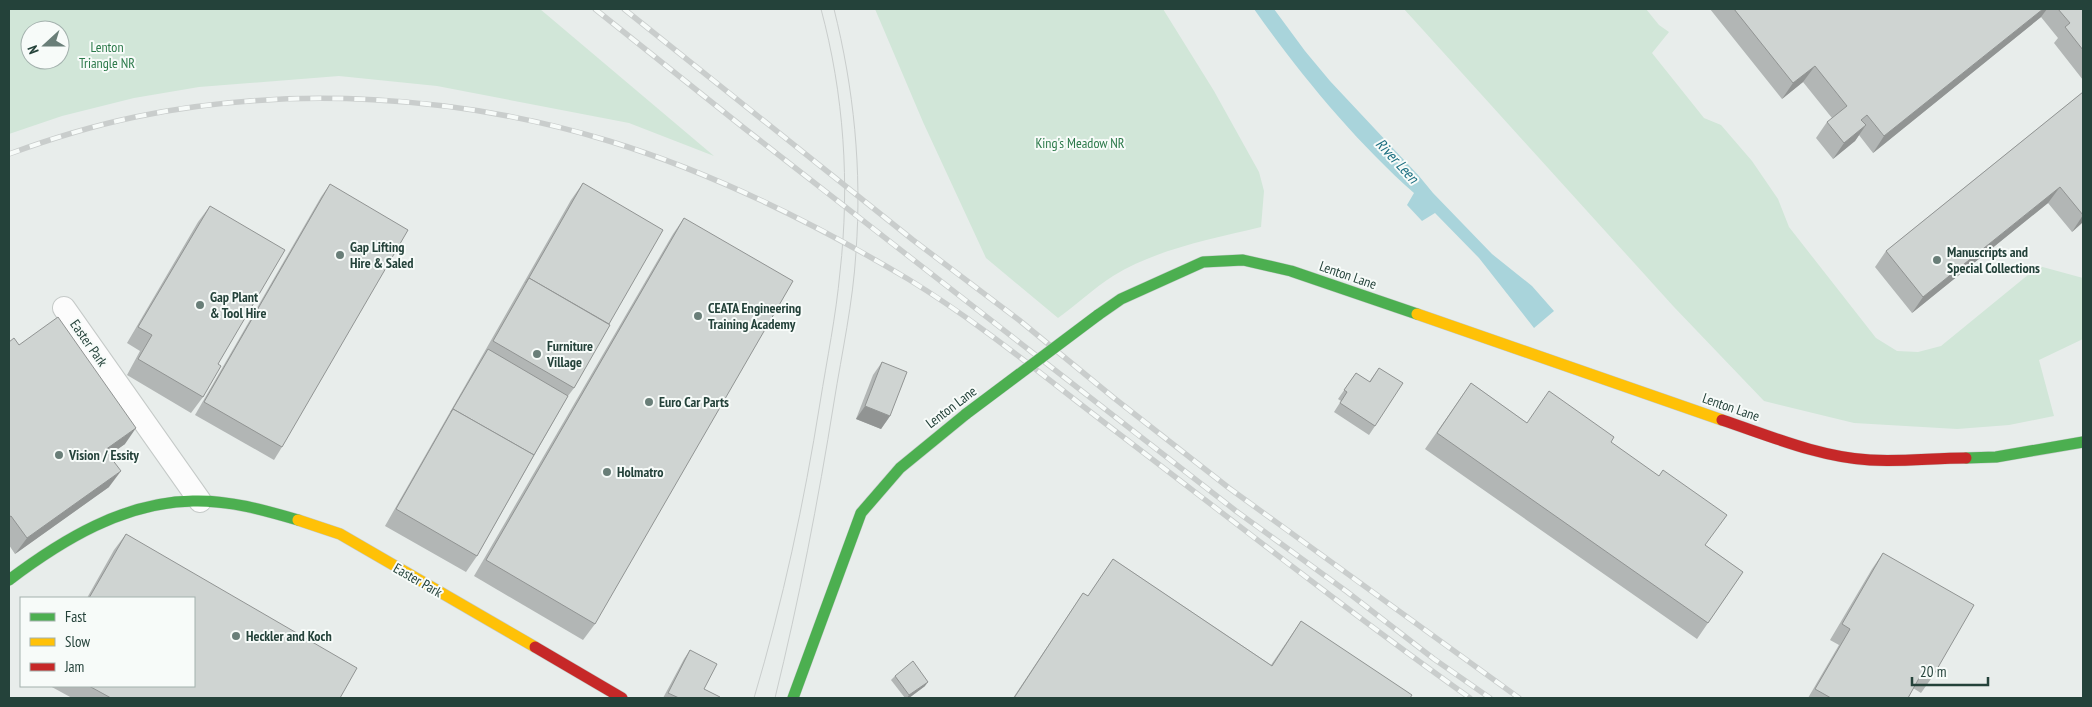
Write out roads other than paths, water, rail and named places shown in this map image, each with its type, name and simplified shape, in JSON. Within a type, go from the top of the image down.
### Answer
[{"type":"street","name":"Lenton Lane","points":[[793,698],[861,513],[900,468],[966,414],[1122,299],[1203,262],[1243,260],[1291,271],[1801,447],[1845,457],[1870,460],[1996,458],[2083,442]]},
{"type":"street","name":"Easter Park","points":[[64,308],[200,501]]},
{"type":"street","name":"Easter Park","points":[[9,580],[62,542],[89,528],[143,509],[171,503],[200,501],[246,507],[289,516],[340,534],[622,698]]},
{"type":"water","name":"River Leen","points":[[1254,9],[1274,9],[1330,81],[1433,193],[1492,254],[1532,286],[1554,311],[1534,328],[1479,258],[1435,213],[1422,221],[1407,205],[1414,193],[1370,151],[1329,106]]},
{"type":"tram line","points":[[754,698],[774,625],[800,515],[831,338],[840,272],[844,206],[843,139],[835,74],[821,9]]},
{"type":"tram line","points":[[775,698],[815,514],[855,271],[858,221],[855,130],[847,69],[834,9]]},
{"type":"railway","points":[[595,9],[744,128],[1236,511],[1346,591],[1434,659],[1490,698]]},
{"type":"railway","points":[[624,9],[913,240],[1019,320],[1114,398],[1229,488],[1519,698]]},
{"type":"railway","points":[[9,154],[71,133],[135,117],[193,107],[313,98],[434,105],[493,113],[552,125],[609,141],[687,168],[800,219],[872,258],[935,296],[1013,352],[1335,599],[1470,698]]},
{"type":"place","name":"Gap Lifting Hire & Saled","points":[[340,255]]},
{"type":"place","name":"Manuscripts and Special Collections","points":[[1937,260]]},
{"type":"place","name":"Gap Plant & Tool Hire","points":[[200,305]]},
{"type":"place","name":"CEATA Engineering Training Academy","points":[[698,316]]},
{"type":"place","name":"Furniture Village","points":[[537,354]]},
{"type":"place","name":"Euro Car Parts","points":[[649,402]]},
{"type":"place","name":"Vision / Essity","points":[[59,455]]},
{"type":"place","name":"Holmatro","points":[[607,472]]},
{"type":"place","name":"Heckler and Koch","points":[[236,636]]},
{"type":"park label","name":"Lenton Triangle NR","points":[[107,56]]},
{"type":"park label","name":"King's Meadow NR","points":[[1080,143]]}]
